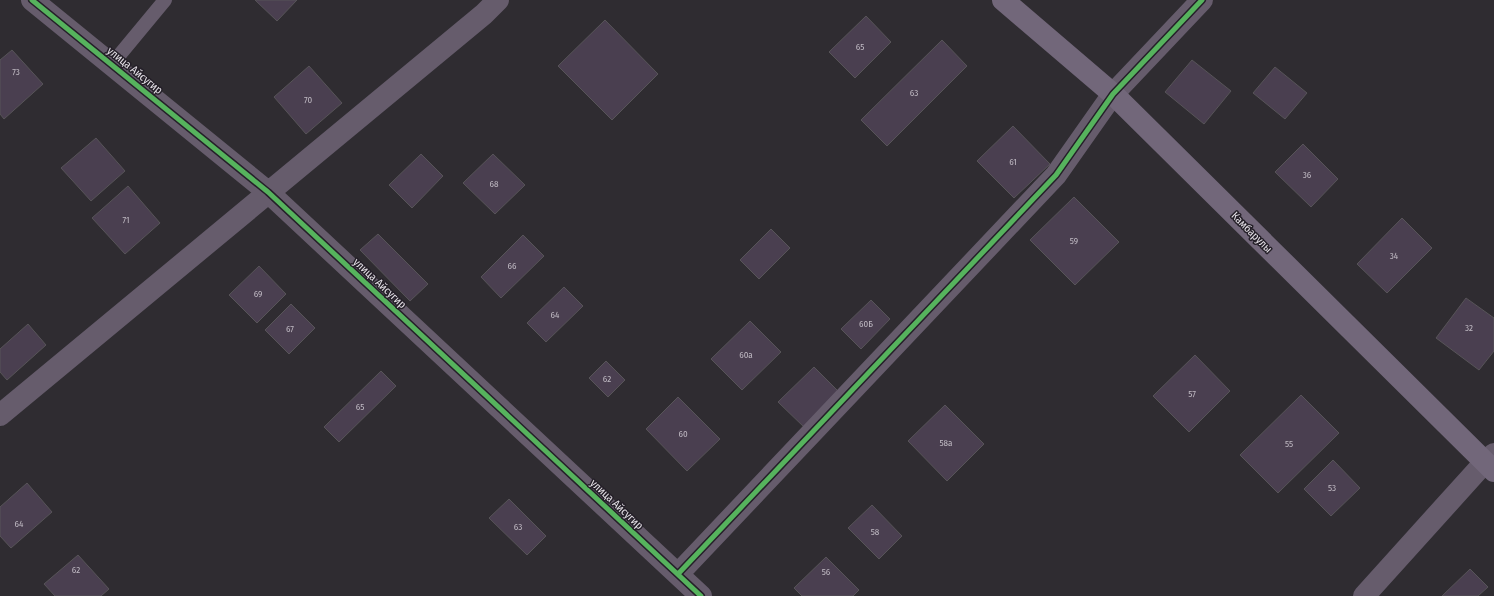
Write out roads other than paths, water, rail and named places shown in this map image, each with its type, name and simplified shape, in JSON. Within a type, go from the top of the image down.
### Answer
[{"type":"street","name":"улица Айсугир","points":[[32,0],[268,192],[702,596]]},
{"type":"street","points":[[0,415],[484,14],[498,0]]},
{"type":"street","name":"Камбарулы","points":[[1003,0],[1113,94],[1491,462]]},
{"type":"street","points":[[678,574],[1056,175],[1113,94],[1202,0]]},
{"type":"street","points":[[1364,596],[1491,462]]},
{"type":"lane","points":[[112,64],[165,0]]}]
